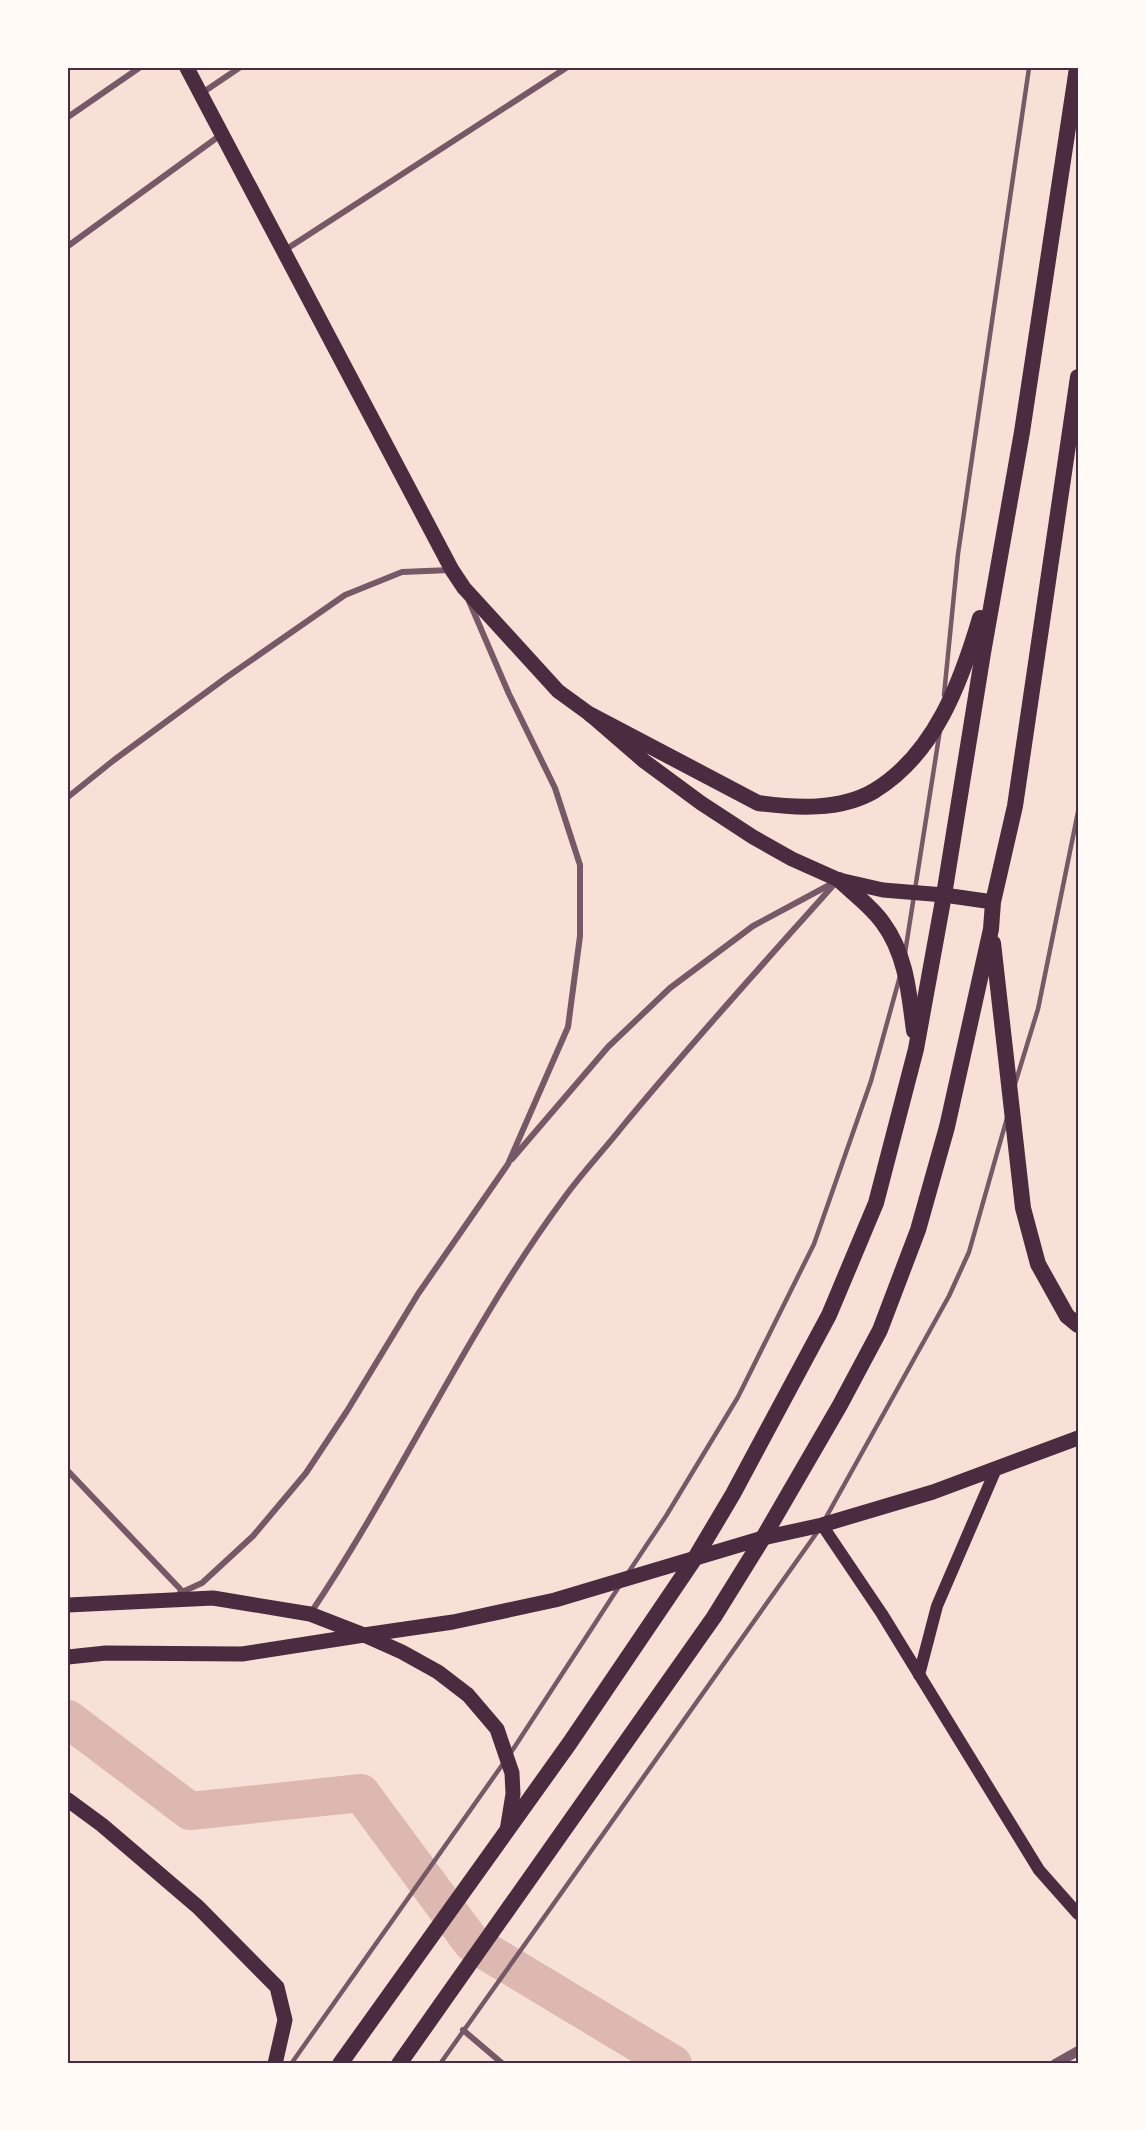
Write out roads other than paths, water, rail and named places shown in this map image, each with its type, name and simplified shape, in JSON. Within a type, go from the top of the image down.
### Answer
[{"type":"highway","points":[[340,2064],[569,1744],[695,1558],[733,1494],[829,1316],[876,1203],[916,1050],[944,895],[1006,524],[1077,68]]},
{"type":"highway","points":[[399,2064],[714,1617],[840,1405],[880,1330],[918,1230],[948,1127],[991,929],[993,902],[1015,806],[1078,377]]},
{"type":"highway","points":[[591,716],[758,803],[810,807],[845,802],[874,791],[912,760],[943,715],[970,652],[1006,524]]},
{"type":"highway","points":[[839,880],[883,922],[903,962],[910,997],[916,1050]]},
{"type":"highway","points":[[991,929],[1012,1095],[1023,1208],[1038,1264],[1067,1316],[1078,1325]]},
{"type":"main road","points":[[187,68],[452,570],[464,588],[558,691],[644,761],[701,803],[782,853],[839,880],[883,890],[993,902]]},
{"type":"main road","points":[[68,1657],[106,1653],[242,1654],[453,1622],[555,1599],[623,1581],[763,1538],[822,1525],[933,1492],[1078,1438]]},
{"type":"main road","points":[[919,1675],[937,1605],[996,1469]]},
{"type":"main road","points":[[822,1525],[882,1614],[1039,1870],[1078,1914]]},
{"type":"main road","points":[[68,1605],[213,1598],[310,1614],[402,1652],[438,1672],[468,1695],[497,1729],[512,1773],[513,1794],[507,1831]]},
{"type":"main road","points":[[68,1800],[102,1825],[198,1906],[277,1987],[285,2020],[275,2064]]},
{"type":"street","points":[[68,117],[139,68]]},
{"type":"street","points":[[201,94],[238,68]]},
{"type":"street","points":[[283,251],[566,68]]},
{"type":"street","points":[[68,246],[222,134]]},
{"type":"street","points":[[68,797],[199,698],[345,596],[402,572],[452,570]]},
{"type":"street","points":[[464,588],[509,694],[555,788],[580,865],[579,936],[568,1027],[508,1164]]},
{"type":"street","points":[[102,1602],[184,1593],[202,1583],[253,1536],[306,1473],[347,1412],[418,1294],[508,1164],[608,1047],[670,988],[753,926],[839,880]]},
{"type":"street","points":[[310,1614],[347,1559],[462,1354],[564,1197],[695,1039],[839,880]]},
{"type":"street","points":[[68,1471],[184,1593]]},
{"type":"street","points":[[463,2030],[503,2064]]},
{"type":"street","points":[[1055,2064],[1078,2051]]},
{"type":"lane","points":[[291,2064],[508,1758],[666,1516],[738,1397],[814,1244],[871,1081],[903,962],[916,893],[943,715],[958,554],[1029,68]]},
{"type":"lane","points":[[440,2064],[822,1525],[949,1296],[969,1251],[1038,1009],[1078,812]]},
{"type":"waterway","points":[[68,1719],[190,1811],[361,1793],[472,1943],[673,2064]]}]
